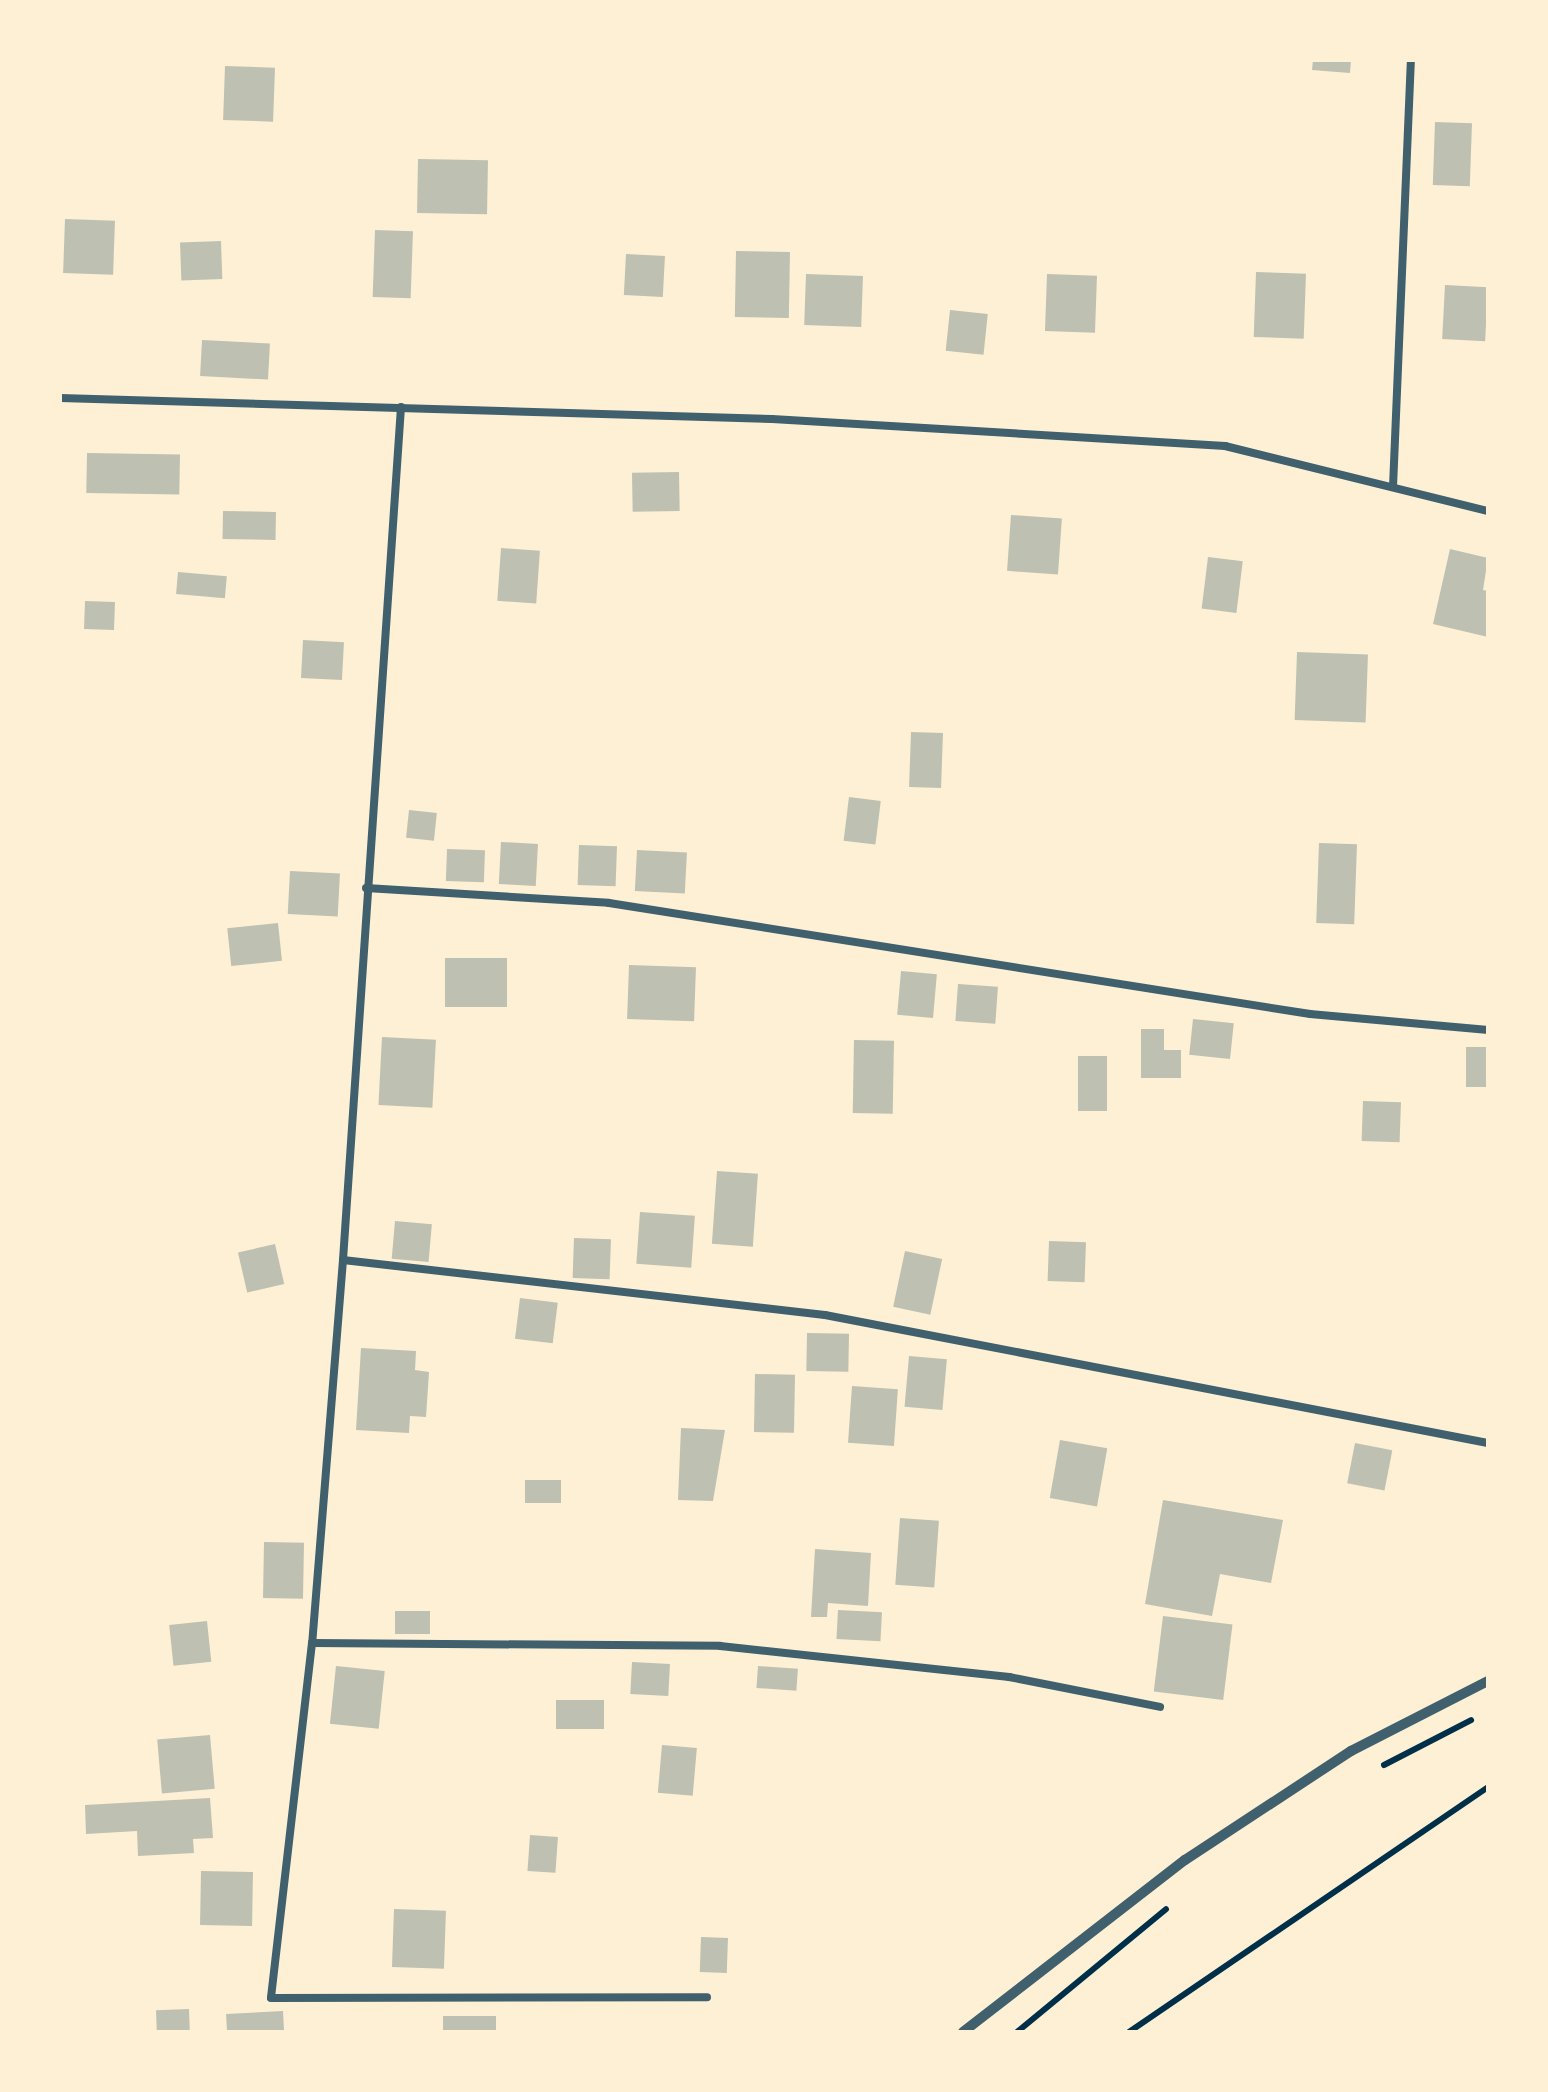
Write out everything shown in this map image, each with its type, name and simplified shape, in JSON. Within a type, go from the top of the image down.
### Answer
[{"type":"street","points":[[963,2032],[1186,1860],[1351,1751],[1488,1680]]},
{"type":"lane","points":[[1393,487],[1410,60]]},
{"type":"lane","points":[[60,398],[772,419],[1225,446],[1488,511]]},
{"type":"lane","points":[[400,406],[343,1260],[312,1643],[271,1998],[707,1997]]},
{"type":"lane","points":[[366,888],[609,903],[1310,1014],[1488,1030]]},
{"type":"lane","points":[[343,1260],[825,1315],[1488,1442]]},
{"type":"lane","points":[[312,1643],[720,1646],[1008,1678],[1160,1707]]},
{"type":"path","points":[[1372,1770],[1488,1712]]},
{"type":"path","points":[[1130,2032],[1488,1787]]},
{"type":"path","points":[[1017,2032],[1180,1897]]},
{"type":"building","points":[[1313,60],[1351,60],[1350,73],[1312,70]]},
{"type":"building","points":[[225,66],[275,68],[273,122],[223,120]]},
{"type":"building","points":[[1435,122],[1472,123],[1470,186],[1433,185]]},
{"type":"building","points":[[418,159],[488,160],[487,214],[417,213]]},
{"type":"building","points":[[65,219],[115,221],[113,275],[63,273]]},
{"type":"building","points":[[375,230],[413,231],[411,298],[373,297]]},
{"type":"building","points":[[221,241],[222,279],[181,280],[180,242]]},
{"type":"building","points":[[736,251],[790,252],[789,318],[735,317]]},
{"type":"building","points":[[626,254],[665,256],[663,297],[624,295]]},
{"type":"building","points":[[1256,272],[1306,274],[1304,339],[1254,337]]},
{"type":"building","points":[[806,274],[863,276],[861,327],[804,325]]},
{"type":"building","points":[[1047,274],[1097,276],[1095,333],[1045,331]]},
{"type":"building","points":[[1445,285],[1488,287],[1485,341],[1442,339]]},
{"type":"building","points":[[950,310],[988,314],[984,355],[946,351]]},
{"type":"building","points":[[202,340],[270,344],[268,380],[200,376]]},
{"type":"building","points":[[87,453],[180,455],[179,495],[86,493]]},
{"type":"building","points":[[679,472],[680,511],[633,512],[632,473]]},
{"type":"building","points":[[223,511],[276,512],[276,540],[223,539]]},
{"type":"building","points":[[1011,515],[1062,519],[1058,574],[1007,571]]},
{"type":"building","points":[[501,548],[540,551],[536,604],[497,601]]},
{"type":"building","points":[[1450,549],[1488,558],[1483,590],[1488,591],[1488,637],[1433,624]]},
{"type":"building","points":[[1208,557],[1243,561],[1236,613],[1202,609]]},
{"type":"building","points":[[178,572],[227,576],[225,598],[176,594]]},
{"type":"building","points":[[85,601],[115,602],[114,630],[84,629]]},
{"type":"building","points":[[303,640],[344,642],[342,680],[301,678]]},
{"type":"building","points":[[1297,652],[1368,654],[1366,722],[1295,720]]},
{"type":"building","points":[[911,732],[943,733],[941,788],[909,787]]},
{"type":"building","points":[[849,797],[881,801],[875,845],[844,841]]},
{"type":"building","points":[[409,810],[437,813],[434,841],[406,838]]},
{"type":"building","points":[[501,842],[538,844],[536,886],[499,884]]},
{"type":"building","points":[[1319,843],[1357,844],[1354,924],[1316,923]]},
{"type":"building","points":[[579,845],[617,846],[616,886],[578,885]]},
{"type":"building","points":[[447,849],[485,850],[484,882],[446,881]]},
{"type":"building","points":[[637,850],[687,853],[685,894],[635,891]]},
{"type":"building","points":[[290,871],[340,874],[338,917],[288,914]]},
{"type":"building","points":[[278,923],[282,961],[231,966],[227,928]]},
{"type":"building","points":[[445,958],[507,958],[507,1007],[445,1007]]},
{"type":"building","points":[[629,965],[696,967],[694,1021],[627,1019]]},
{"type":"building","points":[[901,971],[937,974],[933,1018],[897,1015]]},
{"type":"building","points":[[958,984],[998,987],[995,1024],[955,1021]]},
{"type":"building","points":[[1193,1019],[1234,1023],[1230,1059],[1189,1055]]},
{"type":"building","points":[[1141,1029],[1164,1029],[1164,1050],[1181,1050],[1181,1078],[1141,1078]]},
{"type":"building","points":[[382,1037],[436,1040],[432,1108],[378,1105]]},
{"type":"building","points":[[854,1040],[894,1041],[893,1114],[853,1113]]},
{"type":"building","points":[[1466,1047],[1488,1047],[1488,1087],[1466,1087]]},
{"type":"building","points":[[1078,1056],[1107,1056],[1107,1111],[1078,1111]]},
{"type":"building","points":[[1363,1101],[1401,1102],[1400,1142],[1362,1141]]},
{"type":"building","points":[[717,1171],[758,1174],[753,1247],[712,1244]]},
{"type":"building","points":[[640,1212],[695,1216],[691,1268],[636,1264]]},
{"type":"building","points":[[395,1221],[432,1224],[429,1262],[392,1259]]},
{"type":"building","points":[[574,1238],[611,1239],[610,1279],[573,1278]]},
{"type":"building","points":[[1049,1241],[1086,1242],[1085,1282],[1048,1281]]},
{"type":"building","points":[[275,1244],[284,1284],[247,1292],[238,1253]]},
{"type":"building","points":[[905,1251],[942,1259],[930,1315],[893,1307]]},
{"type":"building","points":[[520,1298],[558,1303],[553,1343],[515,1339]]},
{"type":"building","points":[[807,1333],[849,1334],[848,1372],[806,1371]]},
{"type":"building","points":[[361,1348],[416,1351],[415,1370],[429,1372],[426,1417],[410,1416],[409,1433],[356,1430]]},
{"type":"building","points":[[909,1356],[947,1359],[942,1410],[905,1407]]},
{"type":"building","points":[[755,1374],[795,1375],[794,1433],[754,1432]]},
{"type":"building","points":[[852,1386],[898,1389],[894,1446],[848,1443]]},
{"type":"building","points":[[681,1428],[725,1430],[713,1501],[678,1500]]},
{"type":"building","points":[[1060,1440],[1107,1448],[1097,1506],[1050,1498]]},
{"type":"building","points":[[1355,1443],[1392,1450],[1384,1490],[1347,1483]]},
{"type":"building","points":[[525,1480],[561,1480],[561,1503],[525,1503]]},
{"type":"building","points":[[1163,1500],[1283,1520],[1271,1583],[1220,1574],[1212,1616],[1145,1604]]},
{"type":"building","points":[[900,1518],[939,1521],[934,1588],[895,1585]]},
{"type":"building","points":[[264,1542],[304,1543],[303,1599],[263,1598]]},
{"type":"building","points":[[815,1549],[871,1553],[868,1606],[828,1603],[827,1617],[811,1617]]},
{"type":"building","points":[[838,1610],[882,1612],[880,1641],[836,1639]]},
{"type":"building","points":[[395,1611],[430,1611],[430,1634],[395,1634]]},
{"type":"building","points":[[1163,1616],[1232,1625],[1223,1700],[1154,1691]]},
{"type":"building","points":[[207,1621],[211,1662],[173,1666],[169,1625]]},
{"type":"building","points":[[632,1662],[670,1664],[668,1696],[630,1694]]},
{"type":"building","points":[[336,1666],[385,1671],[379,1729],[330,1724]]},
{"type":"building","points":[[758,1666],[798,1669],[796,1691],[756,1688]]},
{"type":"building","points":[[556,1700],[604,1700],[604,1729],[556,1729]]},
{"type":"building","points":[[210,1735],[215,1789],[162,1793],[157,1740]]},
{"type":"building","points":[[662,1745],[697,1748],[693,1796],[658,1793]]},
{"type":"building","points":[[210,1798],[213,1838],[193,1839],[194,1853],[138,1856],[137,1831],[86,1834],[85,1805]]},
{"type":"building","points":[[530,1835],[558,1837],[555,1873],[527,1871]]},
{"type":"building","points":[[201,1871],[253,1872],[252,1926],[200,1925]]},
{"type":"building","points":[[394,1909],[446,1911],[444,1969],[392,1967]]},
{"type":"building","points":[[701,1937],[728,1938],[727,1973],[700,1972]]},
{"type":"building","points":[[189,2009],[190,2032],[157,2032],[156,2010]]},
{"type":"building","points":[[283,2011],[284,2032],[227,2032],[226,2014]]},
{"type":"building","points":[[443,2016],[496,2016],[496,2032],[443,2032]]}]
